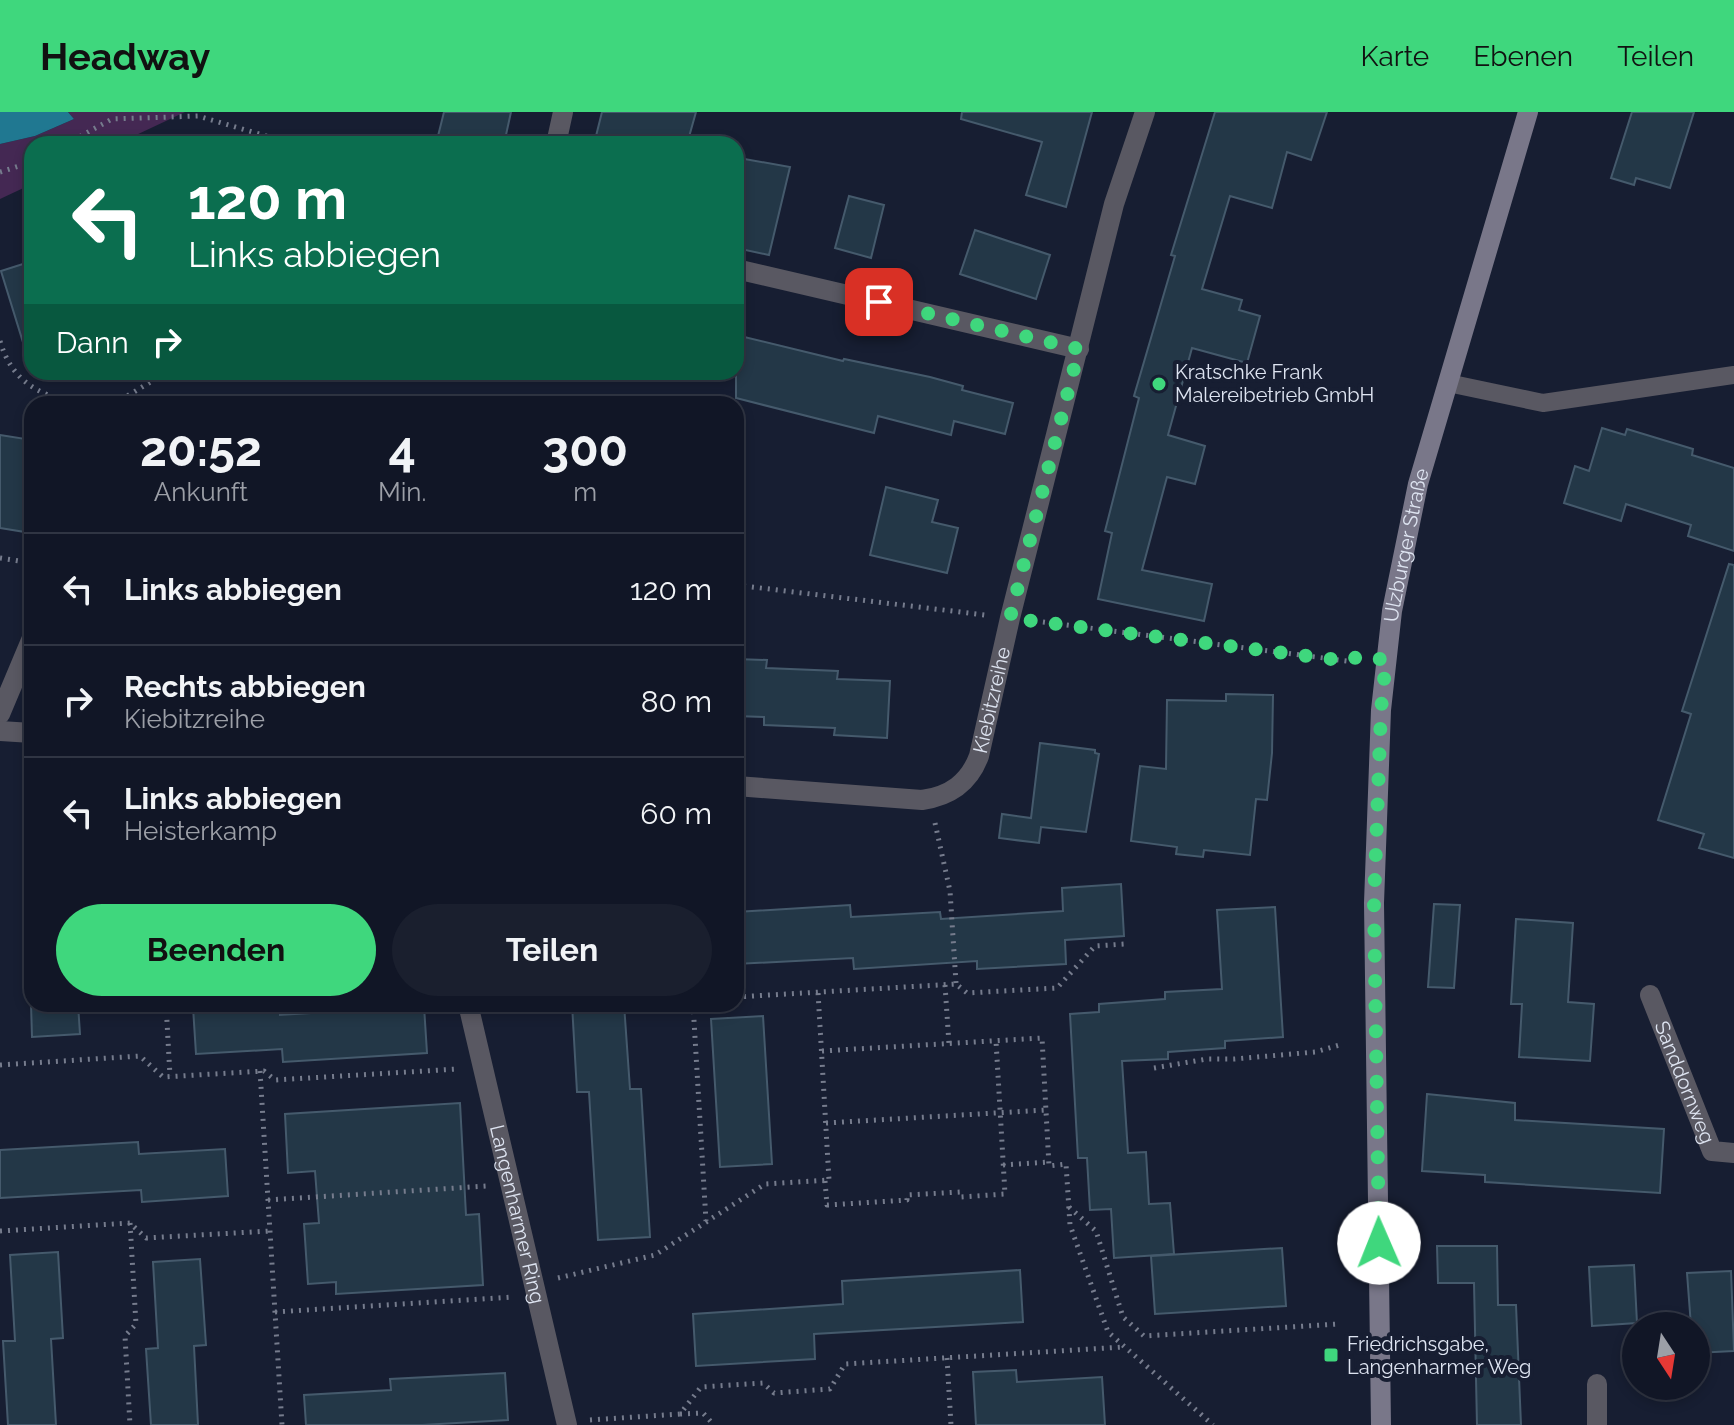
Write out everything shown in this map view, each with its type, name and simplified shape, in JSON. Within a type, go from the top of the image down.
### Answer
[{"type":"main road","name":"Ulzburger Straße","points":[[1381,1425],[1374,903],[1381,710],[1386,660],[1402,553],[1418,484],[1528,112]]},
{"type":"street","points":[[558,136],[563,112]]},
{"type":"street","name":"Kiebitzreihe","points":[[930,799],[955,789],[968,777],[977,762],[1114,204],[1145,112]]},
{"type":"street","points":[[744,271],[1079,349]]},
{"type":"street","points":[[0,714],[24,657]]},
{"type":"street","points":[[0,731],[24,732]]},
{"type":"street","points":[[744,787],[930,799]]},
{"type":"street","name":"Sanddornweg","points":[[1650,995],[1712,1151],[1734,1153]]},
{"type":"street","name":"Langenharmer Ring","points":[[470,1012],[567,1423]]},
{"type":"street","points":[[1597,1384],[1597,1425]]},
{"type":"lane","points":[[1448,383],[1543,403],[1734,375]]},
{"type":"path","points":[[109,112],[112,119]]},
{"type":"path","points":[[81,136],[112,119],[198,116],[266,136]]},
{"type":"path","points":[[0,172],[24,164]]},
{"type":"path","points":[[0,341],[10,365],[24,380]]},
{"type":"path","points":[[24,380],[37,392],[50,396]]},
{"type":"path","points":[[127,396],[154,380]]},
{"type":"path","points":[[0,558],[24,562]]},
{"type":"path","points":[[744,586],[1347,661],[1360,656],[1386,660]]},
{"type":"path","points":[[930,799],[950,891],[956,984]]},
{"type":"path","points":[[744,997],[945,984],[956,984],[967,993],[1057,988],[1095,946],[1125,944]]},
{"type":"path","points":[[945,984],[949,1044]]},
{"type":"path","points":[[275,1312],[535,1290],[655,1255],[765,1184],[829,1180],[818,992]]},
{"type":"path","points":[[166,1012],[170,1076]]},
{"type":"path","points":[[693,1012],[706,1222]]},
{"type":"path","points":[[822,1051],[1042,1038],[1049,1166],[1066,1164],[1070,1225],[1108,1332],[1213,1425]]},
{"type":"path","points":[[825,1181],[827,1205],[907,1200],[907,1195],[960,1192],[961,1197],[1005,1194],[996,1041]]},
{"type":"path","points":[[1154,1068],[1207,1059],[1315,1052],[1343,1044]]},
{"type":"path","points":[[0,1065],[140,1056],[163,1077],[264,1071],[275,1080],[483,1067]]},
{"type":"path","points":[[260,1071],[282,1425]]},
{"type":"path","points":[[826,1123],[1046,1110]]},
{"type":"path","points":[[1003,1165],[1049,1162]]},
{"type":"path","points":[[268,1200],[511,1185]]},
{"type":"path","points":[[1069,1207],[1096,1231],[1123,1317],[1144,1336],[1338,1324]]},
{"type":"path","points":[[0,1231],[130,1223],[146,1238],[270,1231]]},
{"type":"path","points":[[130,1223],[136,1324],[125,1336],[130,1425]]},
{"type":"path","points":[[680,1414],[701,1387],[763,1383],[774,1393],[830,1389],[845,1364],[1125,1347]]},
{"type":"path","points":[[947,1358],[951,1425]]},
{"type":"path","points":[[567,1423],[703,1413],[714,1425]]},
{"type":"shaded area","points":[[68,112],[185,112],[134,136],[35,136],[74,119]]},
{"type":"shaded area","points":[[24,139],[24,188],[0,199],[0,144]]},
{"type":"water","points":[[0,112],[68,112],[74,119],[35,136],[24,136],[0,144]]},
{"type":"building","points":[[444,112],[511,112],[506,136],[438,136]]},
{"type":"building","points":[[602,112],[696,112],[689,136],[596,136]]},
{"type":"building","points":[[962,112],[1092,112],[1066,207],[1026,195],[1042,142],[961,119]]},
{"type":"building","points":[[1215,112],[1327,112],[1311,160],[1287,152],[1272,208],[1230,196],[1202,289],[1242,300],[1239,310],[1260,316],[1247,363],[1192,348],[1168,435],[1205,446],[1195,484],[1167,477],[1142,570],[1212,584],[1204,621],[1098,599],[1112,533],[1105,531],[1139,398],[1134,396],[1175,256],[1171,255]]},
{"type":"building","points":[[1632,112],[1694,112],[1670,188],[1636,178],[1634,185],[1611,178]]},
{"type":"building","points":[[744,159],[790,167],[769,255],[744,250]]},
{"type":"building","points":[[849,196],[884,205],[871,258],[835,248]]},
{"type":"building","points":[[975,230],[1050,255],[1036,299],[960,274]]},
{"type":"building","points":[[24,264],[24,346],[1,271]]},
{"type":"building","points":[[744,337],[843,361],[930,377],[963,386],[962,390],[1013,403],[1005,434],[954,421],[951,435],[878,416],[874,433],[736,396],[736,380],[744,380]]},
{"type":"building","points":[[1602,428],[1625,435],[1627,429],[1693,449],[1692,455],[1734,468],[1734,551],[1688,536],[1691,525],[1626,504],[1621,521],[1564,503],[1575,466],[1589,471]]},
{"type":"building","points":[[0,435],[24,439],[24,532],[0,528]]},
{"type":"building","points":[[886,487],[938,500],[932,522],[958,528],[947,573],[870,555]]},
{"type":"building","points":[[1729,564],[1734,565],[1734,858],[1699,848],[1704,834],[1658,820],[1691,714],[1682,711]]},
{"type":"building","points":[[744,659],[767,660],[766,668],[838,671],[837,679],[890,681],[887,738],[834,735],[835,728],[764,725],[764,717],[744,716]]},
{"type":"building","points":[[1226,694],[1273,695],[1267,800],[1256,799],[1250,855],[1204,850],[1203,857],[1176,854],[1177,847],[1131,841],[1140,766],[1166,769],[1167,700],[1226,701]]},
{"type":"building","points":[[1040,743],[1095,750],[1099,754],[1086,832],[1041,827],[1039,843],[999,838],[1002,814],[1031,818]]},
{"type":"building","points":[[1121,884],[1124,936],[1065,940],[1066,964],[977,969],[977,961],[854,969],[853,958],[744,964],[744,912],[850,905],[851,917],[940,912],[941,919],[1063,911],[1062,888]]},
{"type":"building","points":[[1434,904],[1460,905],[1454,988],[1428,987]]},
{"type":"building","points":[[1275,907],[1283,1037],[1225,1041],[1225,1048],[1168,1052],[1168,1059],[1122,1061],[1128,1153],[1146,1152],[1149,1204],[1170,1203],[1174,1254],[1114,1258],[1111,1209],[1090,1210],[1087,1158],[1078,1158],[1070,1014],[1099,1012],[1099,1004],[1165,999],[1165,992],[1222,989],[1217,910]]},
{"type":"building","points":[[1516,919],[1573,923],[1568,1002],[1594,1004],[1590,1061],[1519,1057],[1522,1004],[1511,1004]]},
{"type":"building","points":[[31,1012],[79,1012],[80,1034],[32,1037]]},
{"type":"building","points":[[193,1012],[280,1012],[280,1015],[424,1012],[427,1053],[283,1062],[282,1049],[196,1054]]},
{"type":"building","points":[[572,1012],[625,1012],[630,1089],[641,1089],[650,1237],[598,1240],[589,1092],[577,1092]]},
{"type":"building","points":[[763,1016],[772,1164],[720,1167],[711,1019]]},
{"type":"building","points":[[1427,1094],[1515,1103],[1515,1120],[1664,1129],[1660,1193],[1485,1182],[1485,1175],[1422,1171]]},
{"type":"building","points":[[460,1103],[466,1215],[479,1214],[483,1285],[336,1294],[336,1282],[308,1284],[304,1224],[319,1223],[315,1171],[288,1173],[285,1114]]},
{"type":"building","points":[[138,1142],[139,1154],[225,1149],[228,1196],[142,1202],[141,1190],[0,1198],[0,1150]]},
{"type":"building","points":[[1437,1246],[1497,1246],[1498,1305],[1516,1305],[1521,1425],[1477,1425],[1474,1283],[1438,1283]]},
{"type":"building","points":[[1282,1248],[1286,1306],[1155,1314],[1151,1256]]},
{"type":"building","points":[[58,1252],[63,1338],[51,1339],[56,1425],[8,1425],[3,1341],[15,1341],[10,1255]]},
{"type":"building","points":[[200,1259],[206,1345],[194,1346],[198,1425],[151,1425],[146,1349],[158,1348],[153,1262]]},
{"type":"building","points":[[1634,1265],[1636,1312],[1622,1312],[1622,1324],[1592,1326],[1589,1267]]},
{"type":"building","points":[[1020,1270],[1023,1322],[814,1334],[815,1359],[696,1366],[693,1314],[843,1304],[842,1281]]},
{"type":"building","points":[[1731,1271],[1734,1351],[1710,1352],[1710,1312],[1690,1312],[1687,1273]]},
{"type":"building","points":[[1016,1370],[1017,1382],[1102,1377],[1105,1425],[976,1425],[973,1372]]},
{"type":"building","points":[[505,1373],[508,1420],[422,1425],[306,1425],[304,1395],[391,1390],[390,1379]]},
{"type":"place","name":"Kratschke Frank Malereibetrieb GmbH","points":[[1159,384]]},
{"type":"place","name":"Friedrichsgabe, Langenharmer Weg","points":[[1331,1355]]},
{"type":"route","points":[[879,302],[1079,349],[1010,618],[1347,661],[1360,656],[1386,660],[1381,710],[1374,903],[1379,1243]]}]
